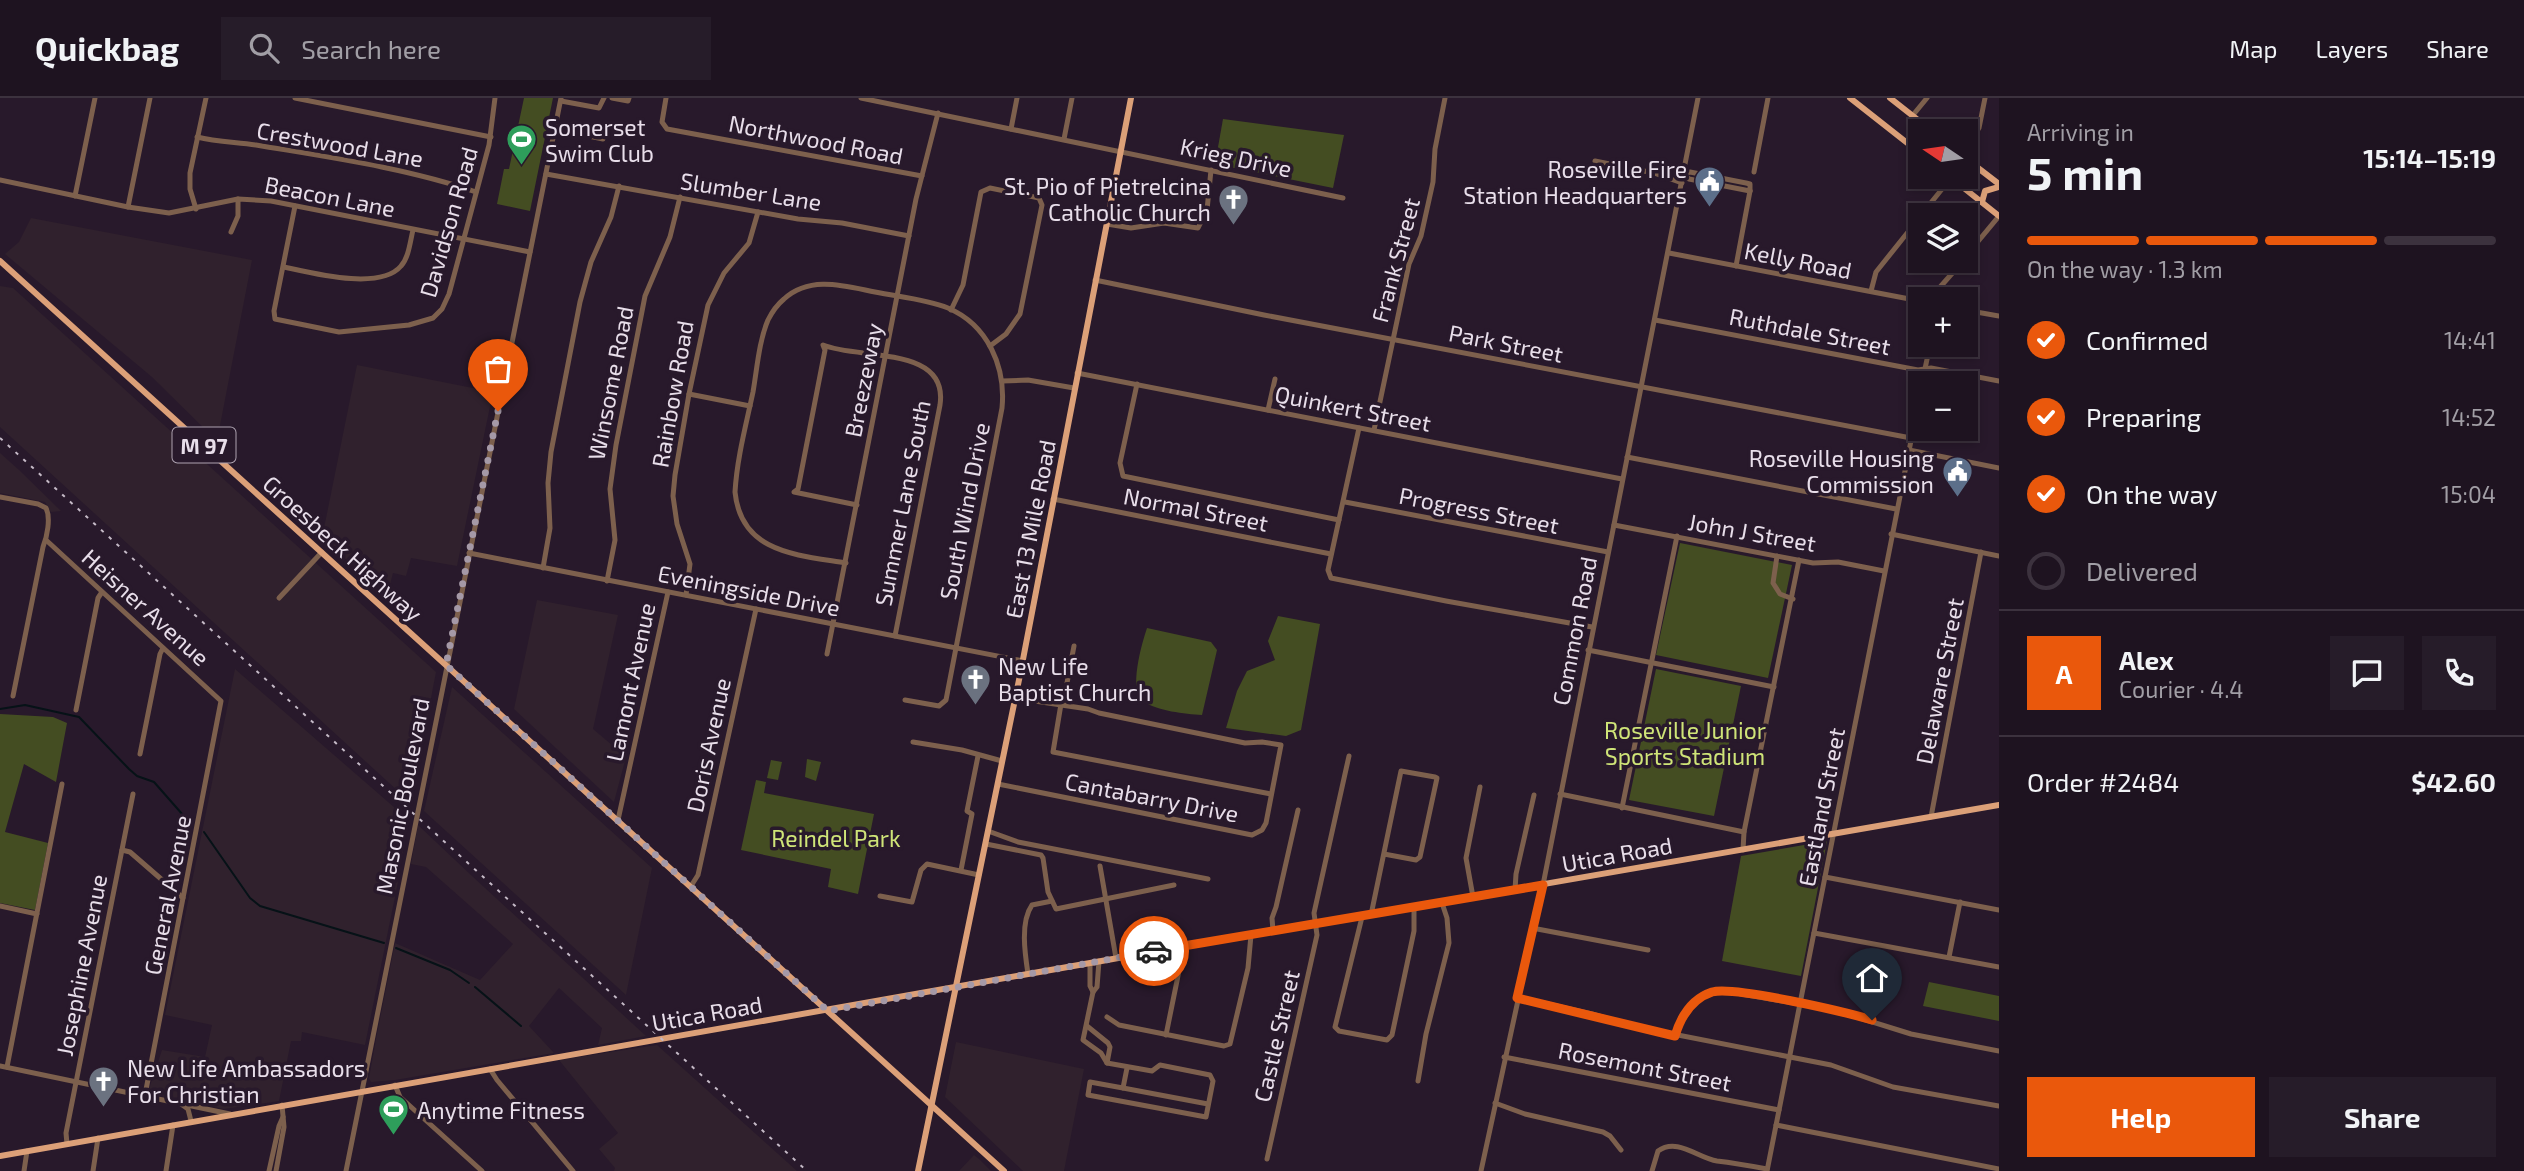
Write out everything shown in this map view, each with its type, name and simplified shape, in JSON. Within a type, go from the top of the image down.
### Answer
[{"type":"main road","name":"East 13 Mile Road","points":[[918,1171],[1023,661],[1131,98]]},
{"type":"main road","points":[[1850,98],[1908,144]]},
{"type":"main road","points":[[1890,98],[1917,119]]},
{"type":"main road","points":[[1978,171],[1999,185]]},
{"type":"main road","points":[[1982,202],[1985,191],[1999,185]]},
{"type":"main road","points":[[1966,189],[1999,216]]},
{"type":"main road","name":"Groesbeck Highway","points":[[0,261],[1004,1171]]},
{"type":"main road","name":"Utica Road","points":[[0,1156],[1999,805]]},
{"type":"street","points":[[75,196],[95,98]]},
{"type":"street","points":[[128,208],[150,98]]},
{"type":"street","points":[[196,209],[190,181],[206,98]]},
{"type":"street","points":[[295,98],[491,137]]},
{"type":"street","name":"Davidson Road","points":[[284,267],[274,311],[275,319],[343,332],[408,325],[433,318],[446,303],[491,137],[495,98]]},
{"type":"street","points":[[561,100],[598,108],[604,98]]},
{"type":"street","points":[[612,98],[628,101],[629,98]]},
{"type":"street","name":"Northwood Road","points":[[666,98],[663,126],[672,130],[922,176]]},
{"type":"street","points":[[861,98],[1121,151]]},
{"type":"street","points":[[1011,129],[1017,98]]},
{"type":"street","points":[[1064,139],[1072,98]]},
{"type":"street","name":"Frank Street","points":[[1374,430],[1409,264],[1421,236],[1433,182],[1435,149],[1445,98]]},
{"type":"street","name":"Common Road","points":[[1481,1171],[1543,885],[1698,98]]},
{"type":"street","points":[[1754,172],[1768,98]]},
{"type":"street","points":[[1913,116],[1927,98]]},
{"type":"street","points":[[1978,129],[1985,98]]},
{"type":"street","name":"Masonic Boulevard","points":[[346,1171],[561,100]]},
{"type":"street","name":"Breezeway","points":[[827,654],[909,236],[938,113]]},
{"type":"street","points":[[555,130],[603,139]]},
{"type":"street","name":"Crestwood Lane","points":[[197,137],[250,144],[411,174],[476,192]]},
{"type":"street","name":"Krieg Drive","points":[[1121,151],[1343,198]]},
{"type":"street","points":[[1595,161],[1654,173],[1682,183]]},
{"type":"street","points":[[1107,224],[1131,228],[1164,223],[1198,228],[1207,210],[1211,170]]},
{"type":"street","name":"Slumber Lane","points":[[546,173],[811,222],[842,223],[909,236]]},
{"type":"street","points":[[1684,174],[1689,179],[1750,191],[1735,266]]},
{"type":"street","name":"Beacon Lane","points":[[0,180],[128,208],[169,214],[239,199],[259,199],[530,252]]},
{"type":"street","points":[[543,568],[550,528],[548,495],[551,452],[578,314],[588,271],[611,217],[619,186]]},
{"type":"street","points":[[951,310],[963,285],[980,195],[984,189],[1035,196],[1042,205],[1021,309],[1012,328],[990,346]]},
{"type":"street","points":[[1931,203],[1942,189]]},
{"type":"street","name":"Winsome Road","points":[[607,581],[615,540],[610,489],[616,445],[645,296],[670,237],[680,197]]},
{"type":"street","points":[[231,232],[238,216],[239,199]]},
{"type":"street","points":[[295,206],[284,267],[345,280],[390,274],[403,264],[413,230]]},
{"type":"street","name":"Rainbow Road","points":[[686,595],[690,564],[677,524],[673,496],[689,394],[708,305],[724,274],[749,243],[758,212]]},
{"type":"street","points":[[1978,242],[1999,216]]},
{"type":"street","points":[[1871,291],[1876,272],[1908,231]]},
{"type":"street","name":"Kelly Road","points":[[1669,253],[1908,299]]},
{"type":"street","points":[[1941,287],[1952,273]]},
{"type":"street","name":"Park Street","points":[[1095,280],[1908,437]]},
{"type":"street","points":[[846,563],[779,550],[765,544],[750,532],[738,512],[735,492],[769,318],[784,299],[806,286],[832,284],[897,296],[951,310],[973,325],[990,346],[999,365],[1002,381],[1028,380],[1074,388]]},
{"type":"street","points":[[1978,312],[1998,316],[1999,309]]},
{"type":"street","name":"Ruthdale Street","points":[[1655,320],[1919,370],[1931,368],[1999,381]]},
{"type":"street","points":[[857,505],[794,492],[798,489],[823,345],[886,357]]},
{"type":"street","name":"Summer Lane South","points":[[886,357],[924,366],[936,377],[941,390],[895,636]]},
{"type":"street","points":[[1925,369],[1928,357]]},
{"type":"street","name":"Quinkert Street","points":[[1077,373],[1622,479]]},
{"type":"street","points":[[1268,410],[1275,379]]},
{"type":"street","name":"South Wind Drive","points":[[905,700],[936,706],[943,704],[946,697],[1000,419],[1002,381]]},
{"type":"street","points":[[1137,384],[1120,463],[1123,476],[1339,520]]},
{"type":"street","points":[[689,394],[750,406]]},
{"type":"street","points":[[1359,428],[1345,502],[1331,554],[1329,576],[1446,601],[1592,627]]},
{"type":"street","name":"Eastland Street","points":[[1767,1170],[1910,441]]},
{"type":"street","points":[[1909,450],[1999,468]]},
{"type":"street","points":[[1627,457],[1896,509]]},
{"type":"street","points":[[0,497],[38,504],[47,510],[49,519],[13,696]]},
{"type":"street","name":"Normal Street","points":[[1053,499],[1331,554]]},
{"type":"street","name":"Progress Street","points":[[1345,502],[1608,552]]},
{"type":"street","name":"John J Street","points":[[1614,524],[1813,563],[1838,562],[1884,571]]},
{"type":"street","points":[[1892,534],[1999,556]]},
{"type":"street","points":[[1622,808],[1677,536]]},
{"type":"street","name":"Heisner Avenue","points":[[46,540],[221,701]]},
{"type":"street","points":[[279,598],[322,552]]},
{"type":"street","name":"Delaware Street","points":[[1931,817],[1981,552]]},
{"type":"street","name":"Eveningside Drive","points":[[469,553],[1023,661]]},
{"type":"street","points":[[1777,556],[1773,583],[1780,594],[1793,599]]},
{"type":"street","points":[[1742,850],[1799,560]]},
{"type":"street","points":[[76,710],[98,598],[102,592]]},
{"type":"street","name":"Lamont Avenue","points":[[618,820],[668,592]]},
{"type":"street","name":"Doris Avenue","points":[[691,886],[698,875],[756,609]]},
{"type":"street","points":[[1074,646],[1053,752],[1272,793]]},
{"type":"street","points":[[140,754],[163,648]]},
{"type":"street","points":[[1588,650],[1774,687]]},
{"type":"street","points":[[1015,698],[1062,704]]},
{"type":"street","name":"General Avenue","points":[[145,1096],[221,701]]},
{"type":"street","name":"Cantabarry Drive","points":[[998,784],[1252,835],[1258,834],[1265,827],[1281,745],[1267,742],[1245,743],[1062,704]]},
{"type":"street","points":[[913,742],[962,750],[1002,761]]},
{"type":"street","points":[[961,870],[972,814],[967,811],[978,756]]},
{"type":"street","name":"Castle Street","points":[[1266,1159],[1317,935],[1314,913],[1349,756]]},
{"type":"street","points":[[1371,915],[1401,771],[1437,778],[1420,856],[1416,860],[1384,854]]},
{"type":"street","points":[[7,1067],[62,784]]},
{"type":"street","points":[[1472,897],[1466,858],[1480,787]]},
{"type":"street","name":"Josephine Avenue","points":[[67,1144],[66,1133],[133,794]]},
{"type":"street","points":[[1560,794],[1744,832]]},
{"type":"street","points":[[1515,890],[1534,795]]},
{"type":"street","points":[[1273,931],[1272,915],[1298,810]]},
{"type":"street","points":[[988,831],[1018,842],[1208,879]]},
{"type":"street","points":[[986,844],[1041,855],[1056,909],[1174,885]]},
{"type":"street","points":[[122,850],[130,852],[183,898]]},
{"type":"street","points":[[880,897],[912,902],[921,870],[927,864],[979,875]]},
{"type":"street","points":[[1100,866],[1116,958]]},
{"type":"street","points":[[1825,877],[1999,910]]},
{"type":"street","points":[[1028,974],[1027,912],[1032,905],[1052,901]]},
{"type":"street","points":[[1950,957],[1960,902]]},
{"type":"street","points":[[1419,1082],[1426,1034],[1449,943],[1447,918],[1442,903]]},
{"type":"street","points":[[0,906],[37,915]]},
{"type":"street","points":[[1362,917],[1335,1027],[1339,1031],[1387,1040],[1392,1035],[1413,939],[1414,908]]},
{"type":"street","points":[[1532,928],[1648,950]]},
{"type":"street","points":[[1814,933],[1999,967]]},
{"type":"street","points":[[1107,1017],[1119,1025],[1224,1046],[1230,1044],[1248,968],[1251,935]]},
{"type":"street","points":[[1167,1035],[1181,961],[1180,947]]},
{"type":"street","points":[[1099,961],[1097,986],[1093,992],[1083,1040],[1101,1053],[1107,1063],[1152,1071],[1160,1065],[1210,1074],[1213,1081],[1206,1117],[1088,1095],[1090,1082],[1208,1104]]},
{"type":"street","points":[[1090,963],[1090,986],[1093,992]]},
{"type":"street","points":[[1675,1036],[1685,1011],[1696,1000],[1713,992],[1730,992],[1800,1003],[1858,1016],[1911,1034],[1999,1051]]},
{"type":"street","points":[[1517,998],[1675,1036],[1846,1069],[1893,1087],[1999,1106]]},
{"type":"street","points":[[1087,1027],[1108,1043],[1110,1047],[1107,1063]]},
{"type":"street","name":"Rosemont Street","points":[[1504,1057],[1779,1110]]},
{"type":"street","points":[[0,1066],[231,1114]]},
{"type":"street","points":[[1124,1088],[1127,1068]]},
{"type":"street","points":[[490,1069],[573,1171]]},
{"type":"street","points":[[395,1086],[400,1097],[482,1171]]},
{"type":"street","points":[[178,1103],[188,1109],[191,1121]]},
{"type":"street","points":[[1495,1103],[1524,1114],[1576,1127],[1596,1129],[1610,1136],[1621,1150]]},
{"type":"street","points":[[276,1171],[284,1132],[282,1105]]},
{"type":"street","points":[[270,1171],[283,1116]]},
{"type":"street","points":[[166,1171],[173,1125]]},
{"type":"street","points":[[1776,1125],[1999,1169]]},
{"type":"street","points":[[93,1171],[98,1138]]},
{"type":"street","points":[[1652,1171],[1658,1151],[1670,1146],[1693,1151],[1715,1161],[1767,1170]]},
{"type":"street","points":[[24,1171],[27,1151]]},
{"type":"shaded area","points":[[31,218],[252,260],[217,441],[152,377],[5,254],[19,242]]},
{"type":"shaded area","points":[[0,286],[13,288],[436,672],[411,803],[0,427]]},
{"type":"shaded area","points":[[357,365],[493,392],[457,566],[411,558],[406,576],[393,573],[387,596],[322,538]]},
{"type":"shaded area","points":[[0,453],[61,511],[51,512],[45,502],[0,493]]},
{"type":"shaded area","points":[[537,600],[618,615],[593,729],[626,757],[614,802],[514,709]]},
{"type":"shaded area","points":[[235,669],[410,821],[365,1045],[302,1032],[301,1041],[291,1041],[279,1101],[224,1109],[156,1095],[150,1093],[149,1089],[162,1050],[205,1057],[212,1025],[165,1015]]},
{"type":"shaded area","points":[[452,687],[652,868],[626,995],[424,811]]},
{"type":"shaded area","points":[[418,825],[646,1036],[598,1045],[602,1028],[559,988],[529,1026],[554,1053],[371,1082],[369,1078],[395,943],[480,980],[513,944],[426,867],[411,864]]},
{"type":"shaded area","points":[[956,1042],[1084,1069],[1064,1171],[1023,1171],[945,1097]]},
{"type":"shaded area","points":[[657,1045],[797,1171],[614,1171],[615,1168],[599,1149],[618,1133],[559,1060]]},
{"type":"shaded area","points":[[974,1155],[979,1159],[991,1171],[959,1171]]},
{"type":"green space","points":[[524,98],[553,98],[530,211],[497,204],[504,169],[509,169]]},
{"type":"green space","points":[[1223,119],[1344,135],[1333,188],[1215,164]]},
{"type":"green space","points":[[1680,543],[1792,565],[1768,678],[1656,655]]},
{"type":"green space","points":[[1278,616],[1320,624],[1301,730],[1286,736],[1226,728],[1237,691],[1247,671],[1275,660],[1268,641]]},
{"type":"green space","points":[[1147,628],[1211,642],[1217,650],[1202,715],[1156,707],[1139,696],[1136,677]]},
{"type":"green space","name":"Roseville Junior Sports Stadium","points":[[1656,669],[1741,686],[1714,816],[1629,800]]},
{"type":"green space","points":[[0,714],[53,717],[67,723],[56,782],[24,764],[5,832],[48,843],[35,910],[0,903]]},
{"type":"green space","points":[[807,759],[821,762],[816,781],[805,777]]},
{"type":"green space","points":[[771,760],[782,762],[778,780],[767,778]]},
{"type":"green space","name":"Reindel Park","points":[[756,780],[766,782],[764,793],[874,814],[858,894],[828,887],[831,869],[741,850]]},
{"type":"green space","points":[[1827,841],[1801,976],[1722,961],[1741,856]]},
{"type":"green space","points":[[1929,982],[1999,996],[1999,1021],[1923,1006]]},
{"type":"waterway","points":[[0,709],[25,705],[79,717],[137,776],[154,782],[190,823]]},
{"type":"waterway","points":[[204,832],[250,898],[260,906],[384,943]]},
{"type":"waterway","points":[[396,948],[450,970],[469,983]]},
{"type":"waterway","points":[[475,987],[521,1026]]},
{"type":"railway","points":[[0,438],[807,1171]]},
{"type":"way so far","points":[[498,411],[446,665],[828,1011],[1154,951]]},
{"type":"place","name":"Somerset Swim Club","points":[[522,167]]},
{"type":"place","name":"Roseville Fire Station Headquarters","points":[[1710,209]]},
{"type":"place","name":"St. Pio of Pietrelcina Catholic Church","points":[[1234,226]]},
{"type":"place","name":"Roseville Housing Commission","points":[[1957,498]]},
{"type":"place","name":"New Life Baptist Church","points":[[975,706]]},
{"type":"place","name":"New Life Ambassadors For Christian","points":[[104,1108]]},
{"type":"place","name":"Anytime Fitness","points":[[394,1137]]},
{"type":"route","points":[[1154,951],[1543,885],[1517,998],[1675,1036],[1681,1017],[1689,1007],[1696,1000],[1719,991],[1800,1003],[1872,1020]]}]
